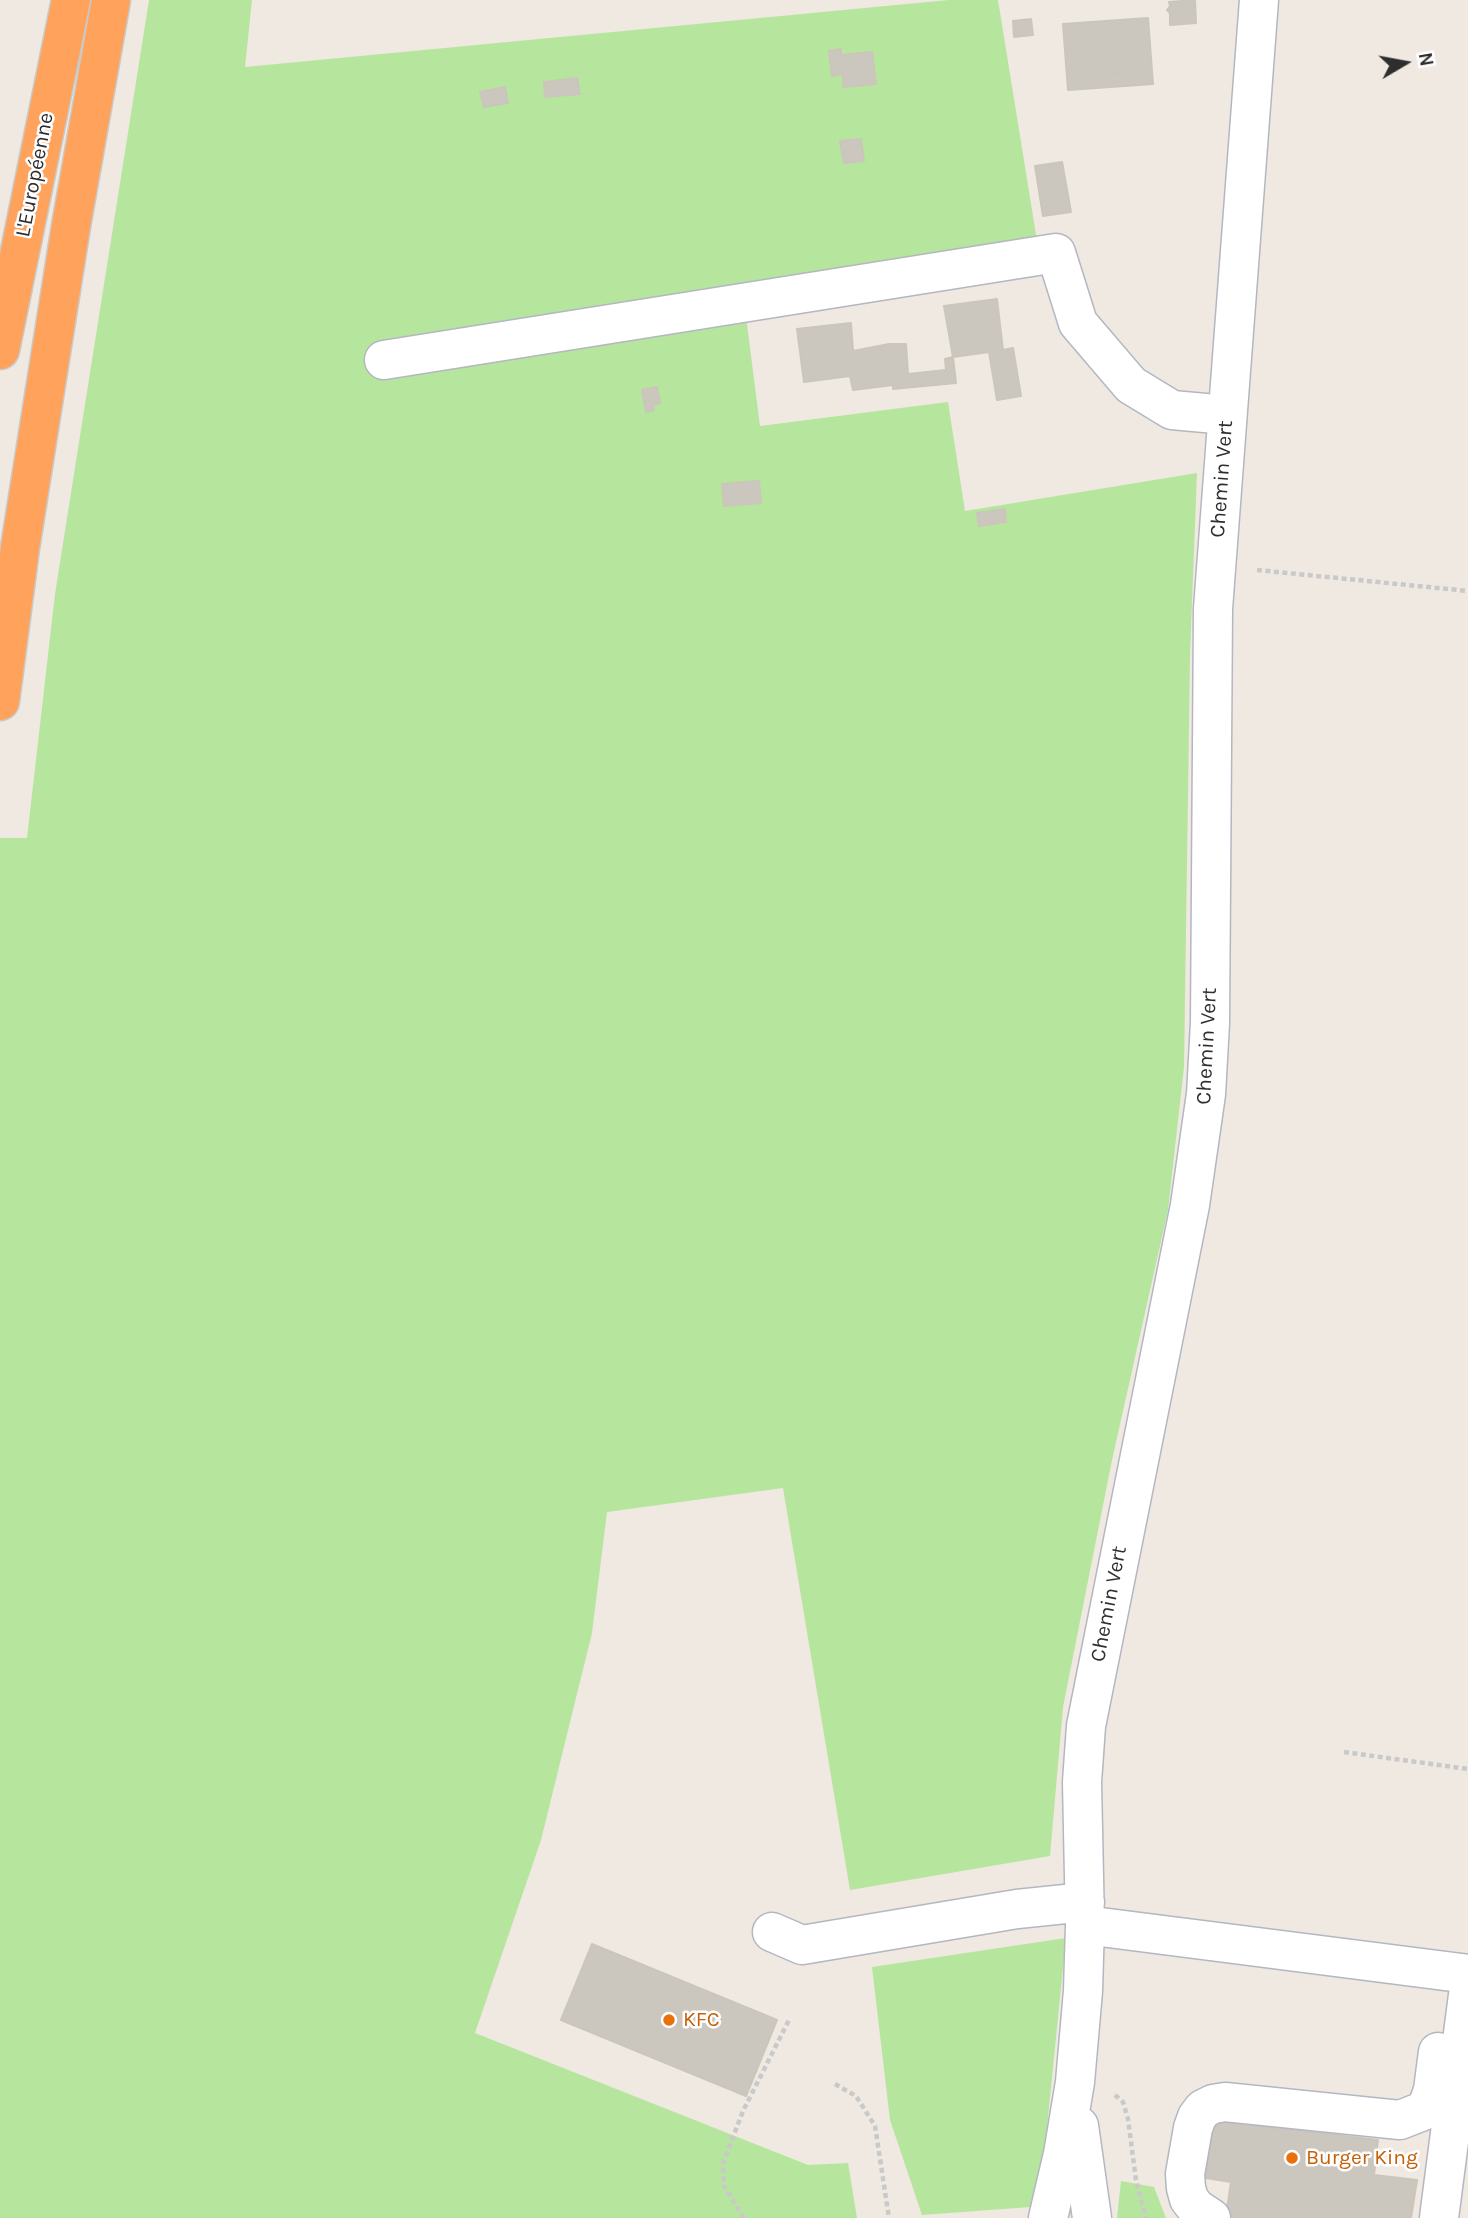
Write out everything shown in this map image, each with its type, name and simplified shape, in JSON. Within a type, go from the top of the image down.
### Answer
[{"type":"highway","name":"L'Européenne","points":[[0,350],[71,0]]},
{"type":"highway","points":[[0,701],[22,534],[71,226],[111,0]]},
{"type":"street","name":"Chemin Vert","points":[[1075,2082],[1085,1914],[1082,1782],[1086,1726],[1195,1178],[1206,1094],[1211,1000],[1211,651],[1215,563],[1259,0]]},
{"type":"street","points":[[384,360],[1056,253],[1078,323],[1131,384],[1172,410],[1227,415]]},
{"type":"street","points":[[772,1932],[802,1945],[1017,1909],[1085,1914],[1468,1974]]},
{"type":"street","points":[[1439,2218],[1468,1995]]},
{"type":"street","points":[[1211,2218],[1196,2208],[1189,2199],[1186,2188],[1185,2174],[1193,2128],[1203,2109],[1225,2102],[1400,2120],[1423,2111],[1429,2102],[1438,2052]]},
{"type":"street","points":[[1048,2218],[1063,2154],[1075,2082]]},
{"type":"street","points":[[1075,2082],[1080,2140],[1093,2218]]},
{"type":"path","points":[[1256,570],[1468,591]]},
{"type":"path","points":[[1344,1752],[1468,1769]]},
{"type":"path","points":[[744,2218],[724,2186],[723,2163],[743,2110],[789,2020]]},
{"type":"path","points":[[835,2084],[856,2096],[875,2126],[888,2218]]},
{"type":"green space","points":[[149,0],[252,0],[245,67],[949,0],[998,0],[1038,247],[743,293],[760,426],[948,402],[965,511],[1197,473],[1190,654],[1184,1067],[1168,1210],[1112,1460],[1063,1707],[1050,1856],[850,1890],[783,1488],[607,1512],[592,1633],[541,1840],[475,2033],[808,2165],[848,2163],[857,2218],[0,2218],[0,838],[27,838],[55,594]]},
{"type":"green space","points":[[1066,1938],[1043,2167],[1030,2207],[922,2215],[890,2120],[872,1967]]},
{"type":"green space","points":[[1121,2181],[1154,2187],[1166,2218],[1117,2218]]},
{"type":"building","points":[[1195,0],[1196,23],[1170,25],[1170,13],[1167,10],[1169,2]]},
{"type":"building","points":[[1148,18],[1152,71],[1067,77],[1063,24]]},
{"type":"building","points":[[1031,19],[1033,35],[1014,37],[1013,21]]},
{"type":"building","points":[[841,49],[841,55],[872,52],[876,84],[843,87],[843,74],[832,76],[829,51]]},
{"type":"building","points":[[1152,71],[1153,84],[1068,90],[1067,77]]},
{"type":"building","points":[[577,78],[580,94],[545,97],[544,82]]},
{"type":"building","points":[[505,87],[508,103],[484,107],[480,92]]},
{"type":"building","points":[[861,139],[864,161],[844,163],[840,141]]},
{"type":"building","points":[[1062,162],[1071,212],[1043,216],[1035,166]]},
{"type":"building","points":[[997,299],[1003,350],[1013,348],[1021,396],[997,400],[989,352],[953,357],[944,306]]},
{"type":"building","points":[[851,323],[853,351],[889,344],[906,344],[908,374],[946,370],[945,359],[953,357],[956,383],[893,389],[893,385],[853,390],[850,376],[804,382],[797,329]]},
{"type":"building","points":[[657,387],[660,403],[653,405],[654,410],[646,412],[642,390]]},
{"type":"building","points":[[759,481],[761,503],[724,506],[722,484]]},
{"type":"building","points":[[1005,509],[1006,522],[979,526],[977,513]]},
{"type":"building","name":"KFC","points":[[592,1944],[777,2020],[746,2096],[561,2020]]},
{"type":"building","name":"Burger King","points":[[1221,2121],[1378,2140],[1374,2175],[1417,2180],[1411,2218],[1226,2216],[1231,2182],[1206,2178],[1212,2131]]},
{"type":"place","name":"KFC","points":[[669,2020]]},
{"type":"place","name":"Burger King","points":[[1292,2158]]}]
